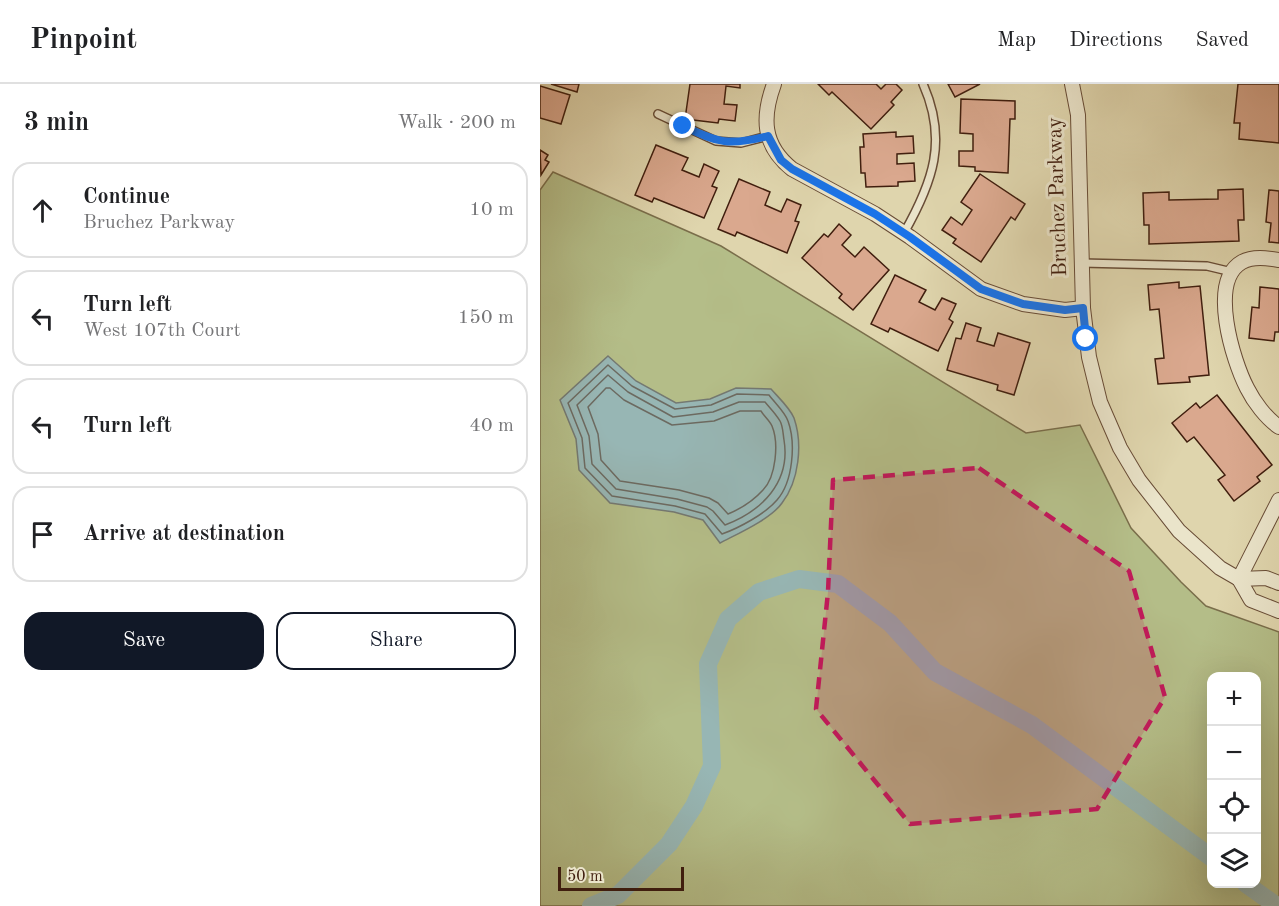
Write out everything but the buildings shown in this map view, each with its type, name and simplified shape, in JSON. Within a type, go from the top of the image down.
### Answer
[{"type":"street","points":[[774,84],[766,116],[768,136],[781,160],[792,169],[875,214],[981,289],[1003,298],[1046,309],[1083,308]]},
{"type":"street","name":"Bruchez Parkway","points":[[1072,84],[1078,115],[1083,308],[1094,380],[1100,402],[1120,448],[1139,480],[1179,531],[1220,568],[1239,579],[1251,600],[1279,611]]},
{"type":"street","points":[[1279,260],[1255,258],[1245,260],[1232,272],[1228,280],[1225,305],[1235,356],[1247,388],[1254,400],[1279,427]]},
{"type":"street","points":[[1279,500],[1239,579],[1266,578],[1279,583]]},
{"type":"lane","points":[[904,233],[926,191],[934,162],[936,135],[934,117],[932,103],[923,84]]},
{"type":"lane","points":[[658,114],[716,141],[741,143],[768,136]]},
{"type":"lane","points":[[1082,263],[1207,266],[1232,272]]},
{"type":"highlighted area","points":[[979,468],[1129,571],[1165,697],[1097,809],[910,824],[816,709],[828,592],[833,480]]},
{"type":"green space","points":[[553,172],[721,246],[1026,433],[1080,425],[1131,528],[1181,582],[1206,606],[1279,632],[1279,906],[540,906],[540,190]]},
{"type":"water","points":[[608,356],[636,381],[676,403],[710,399],[736,388],[771,389],[794,418],[799,451],[792,484],[777,509],[753,526],[720,543],[703,520],[674,512],[610,503],[579,470],[576,439],[560,400]]},
{"type":"waterway","points":[[591,906],[618,895],[669,844],[694,806],[712,766],[708,664],[728,619],[759,592],[799,579],[838,584],[890,623],[935,672],[1032,725],[1207,854]]},
{"type":"waterway","points":[[1252,888],[1277,906]]},
{"type":"route","points":[[683,126],[716,141],[741,143],[768,136],[781,160],[792,169],[875,214],[981,289],[1003,298],[1046,309],[1083,308],[1086,339]]}]
